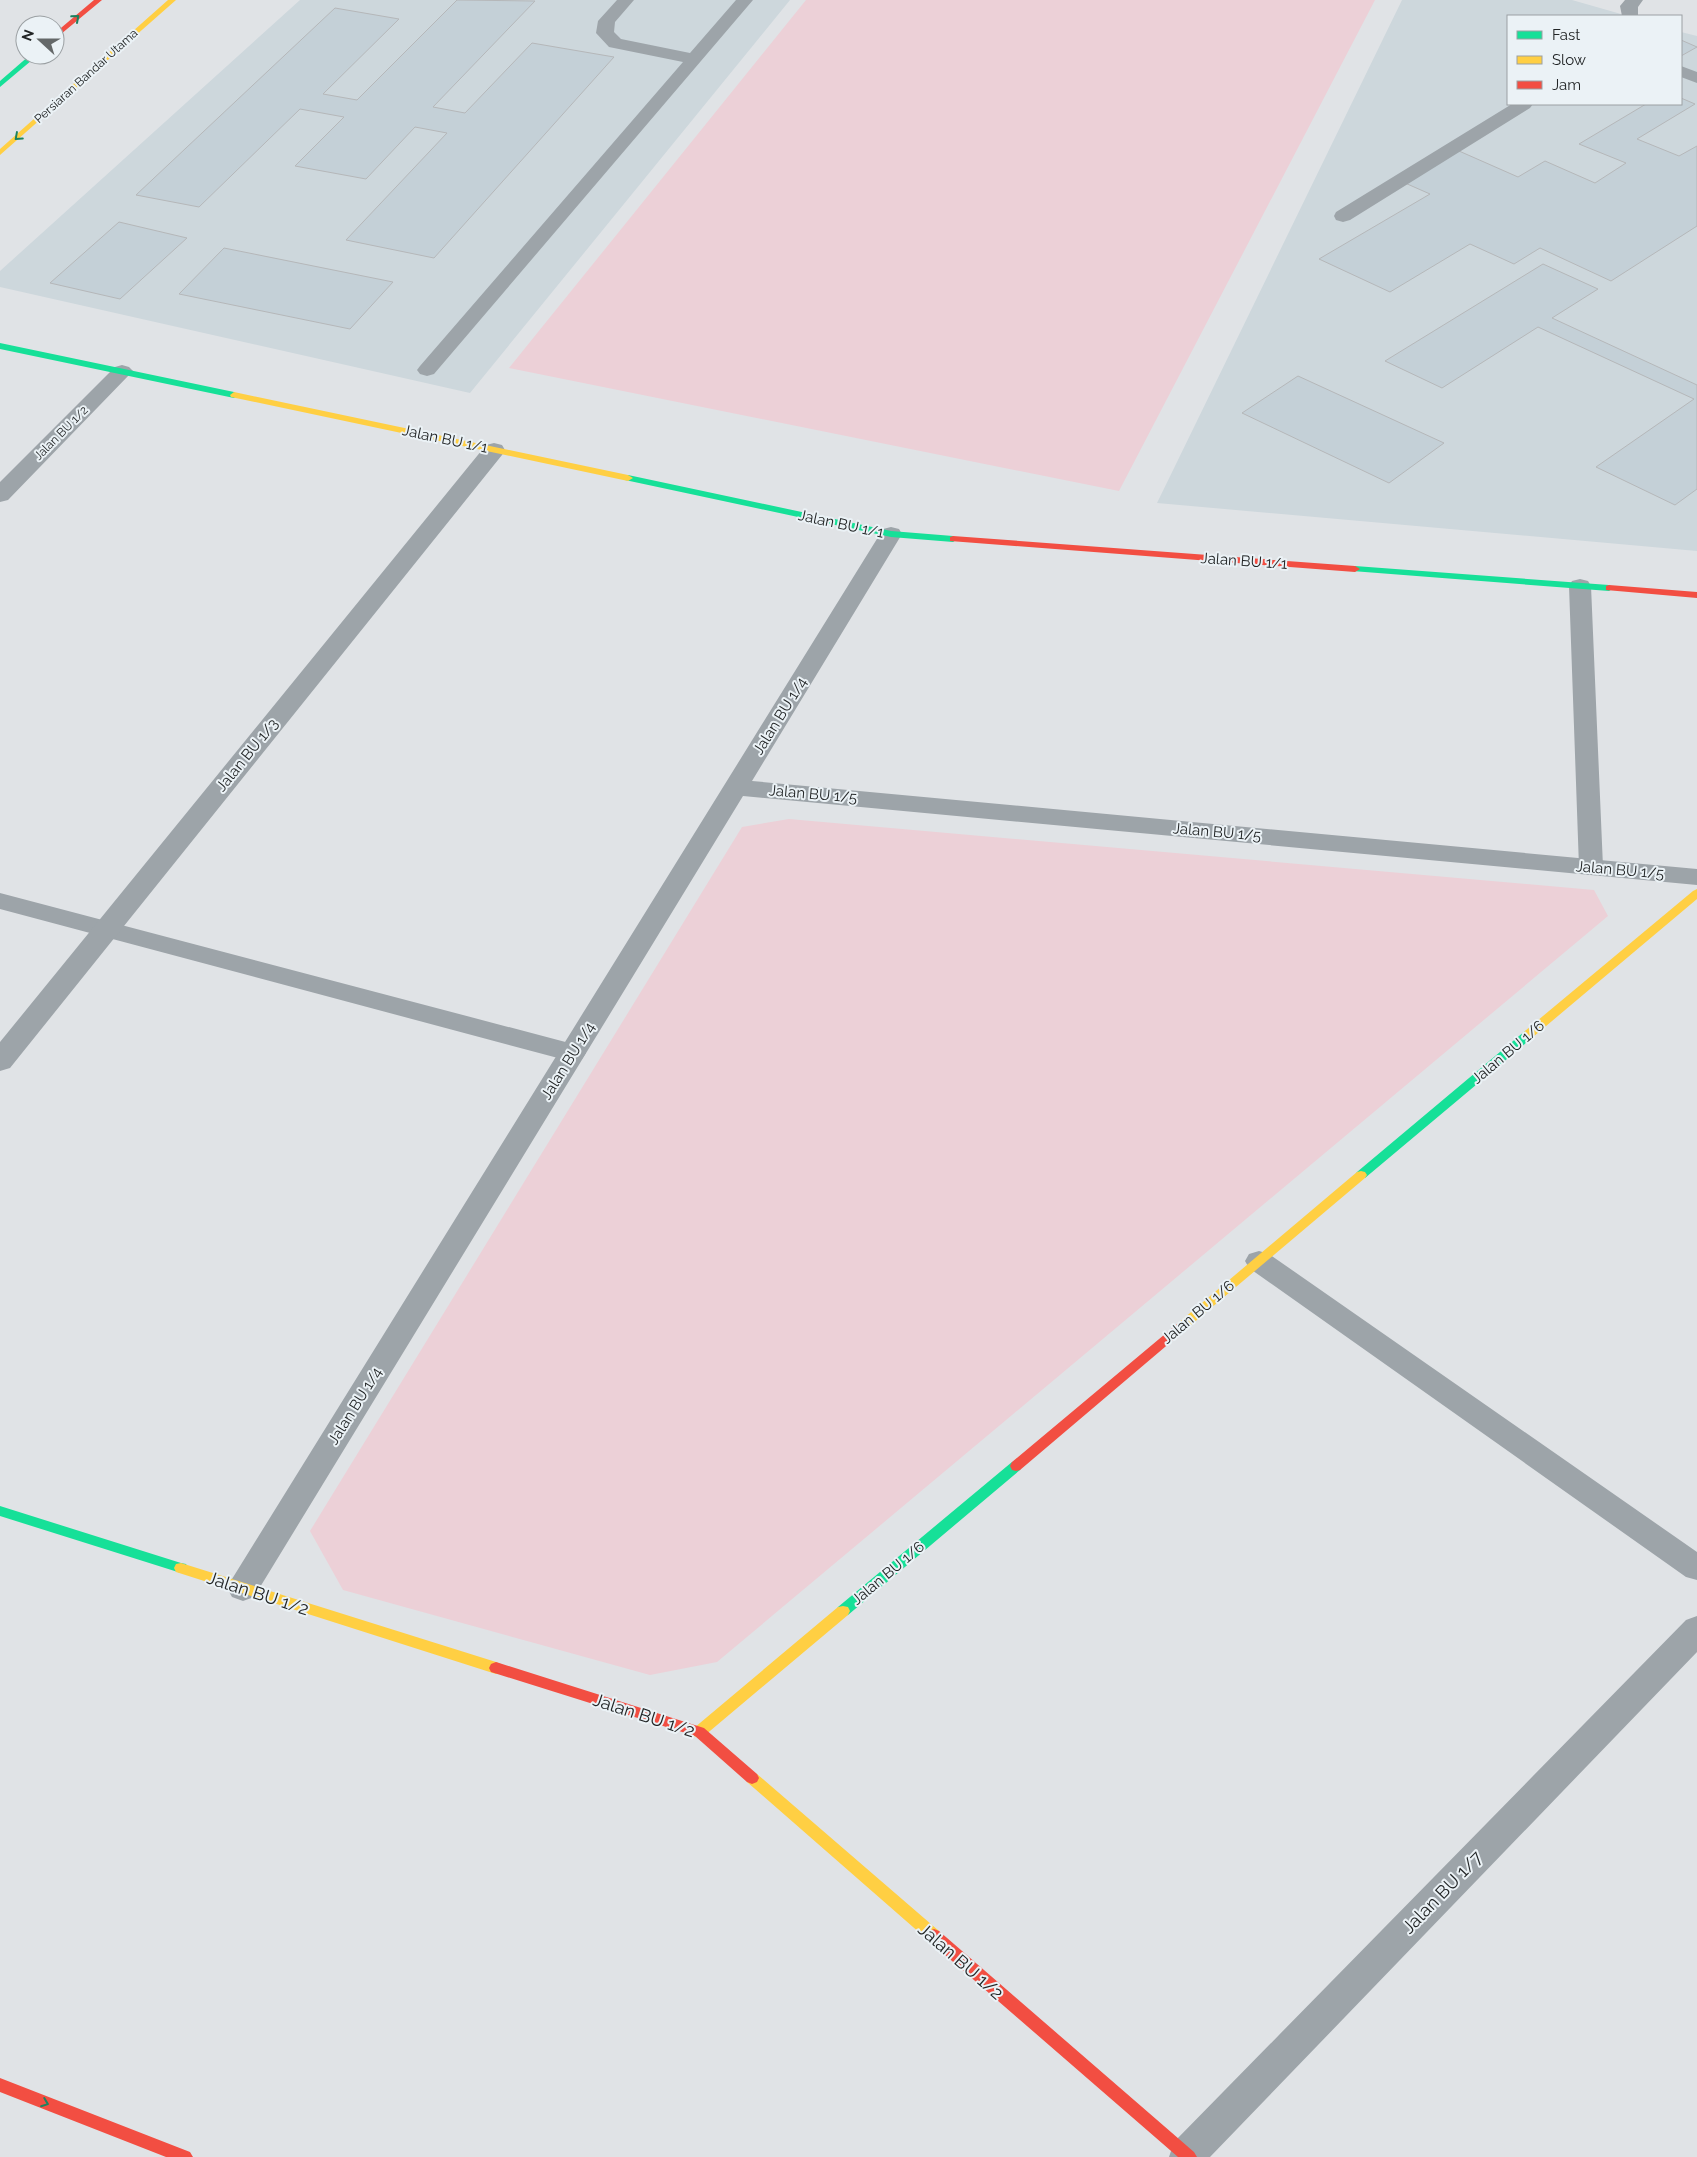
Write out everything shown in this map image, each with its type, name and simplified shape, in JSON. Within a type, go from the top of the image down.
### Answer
[{"type":"street","points":[[65,28],[98,0]]},
{"type":"street","name":"Persiaran Bandar Utama","points":[[0,153],[172,0]]},
{"type":"street","points":[[0,85],[23,65]]},
{"type":"street","name":"Jalan BU 1/1","points":[[0,346],[891,534],[1697,595]]},
{"type":"street","name":"Jalan BU 1/2","points":[[0,494],[122,371]]},
{"type":"street","name":"Jalan BU 1/3","points":[[0,1061],[494,450]]},
{"type":"street","name":"Jalan BU 1/4","points":[[243,1588],[891,534]]},
{"type":"street","name":"Jalan BU 1/5","points":[[736,787],[1697,878]]},
{"type":"street","name":"Jalan BU 1/6","points":[[699,1732],[1697,893]]},
{"type":"street","name":"Jalan BU 1/2","points":[[0,1511],[699,1732],[1188,2156]]},
{"type":"street","name":"Jalan BU 1/7","points":[[1188,2156],[1697,1630]]},
{"type":"street","points":[[0,2085],[186,2157]]},
{"type":"lane","points":[[626,0],[607,20],[604,33],[615,43],[694,59]]},
{"type":"lane","points":[[428,370],[745,0]]},
{"type":"lane","points":[[1630,15],[1629,6],[1635,0]]},
{"type":"lane","points":[[1682,71],[1697,78]]},
{"type":"lane","points":[[1343,216],[1522,105]]},
{"type":"lane","points":[[1580,586],[1592,867]]},
{"type":"lane","points":[[0,901],[573,1053]]},
{"type":"lane","points":[[1259,1261],[1697,1568]]},
{"type":"shaded area","points":[[300,0],[790,0],[470,393],[0,287],[0,271]]},
{"type":"shaded area","points":[[806,0],[1375,0],[1119,491],[509,368]]},
{"type":"shaded area","points":[[1402,0],[1572,0],[1624,15],[1507,15],[1507,105],[1682,105],[1682,32],[1697,36],[1697,551],[1157,503]]},
{"type":"shaded area","points":[[789,819],[1594,890],[1608,916],[717,1662],[650,1675],[343,1590],[310,1531],[742,827]]},
{"type":"building","points":[[457,0],[535,1],[433,107],[465,113],[532,43],[614,57],[434,258],[346,240],[447,133],[415,127],[366,179],[295,166],[344,117],[300,109],[199,207],[136,195],[335,8],[399,19],[323,94],[357,100]]},
{"type":"building","points":[[1682,40],[1697,47],[1682,55]]},
{"type":"building","points":[[1682,98],[1695,104],[1637,139],[1679,156],[1697,146],[1697,226],[1611,281],[1540,248],[1514,264],[1470,244],[1390,292],[1319,259],[1430,194],[1405,183],[1459,151],[1518,177],[1545,161],[1595,183],[1626,163],[1579,144],[1644,105],[1682,105]]},
{"type":"building","points":[[119,222],[187,238],[120,299],[50,283]]},
{"type":"building","points":[[224,248],[393,282],[350,329],[179,294]]},
{"type":"building","points":[[1543,264],[1598,289],[1552,318],[1697,385],[1697,489],[1675,505],[1596,467],[1694,399],[1538,327],[1442,388],[1385,361]]},
{"type":"building","points":[[1298,376],[1444,443],[1389,483],[1242,413]]},
{"type":"traffic: fast","points":[[0,85],[23,65]]},
{"type":"traffic: fast","points":[[0,346],[234,395]]},
{"type":"traffic: fast","points":[[628,478],[891,534],[953,539]]},
{"type":"traffic: fast","points":[[1355,569],[1609,588]]},
{"type":"traffic: fast","points":[[1361,1175],[1529,1034]]},
{"type":"traffic: fast","points":[[843,1611],[1016,1466]]},
{"type":"traffic: fast","points":[[0,1511],[181,1568]]},
{"type":"traffic: slow","points":[[0,153],[172,0]]},
{"type":"traffic: slow","points":[[234,395],[628,478]]},
{"type":"traffic: slow","points":[[1529,1034],[1697,893]]},
{"type":"traffic: slow","points":[[1181,1327],[1361,1175]]},
{"type":"traffic: slow","points":[[181,1568],[496,1668]]},
{"type":"traffic: slow","points":[[699,1732],[843,1611]]},
{"type":"traffic: slow","points":[[752,1778],[934,1936]]},
{"type":"traffic: jam","points":[[65,28],[98,0]]},
{"type":"traffic: jam","points":[[953,539],[1355,569]]},
{"type":"traffic: jam","points":[[1609,588],[1697,595]]},
{"type":"traffic: jam","points":[[1016,1466],[1181,1327]]},
{"type":"traffic: jam","points":[[496,1668],[699,1732],[752,1778]]},
{"type":"traffic: jam","points":[[934,1936],[1189,2157]]},
{"type":"traffic: jam","points":[[0,2085],[185,2157]]}]
